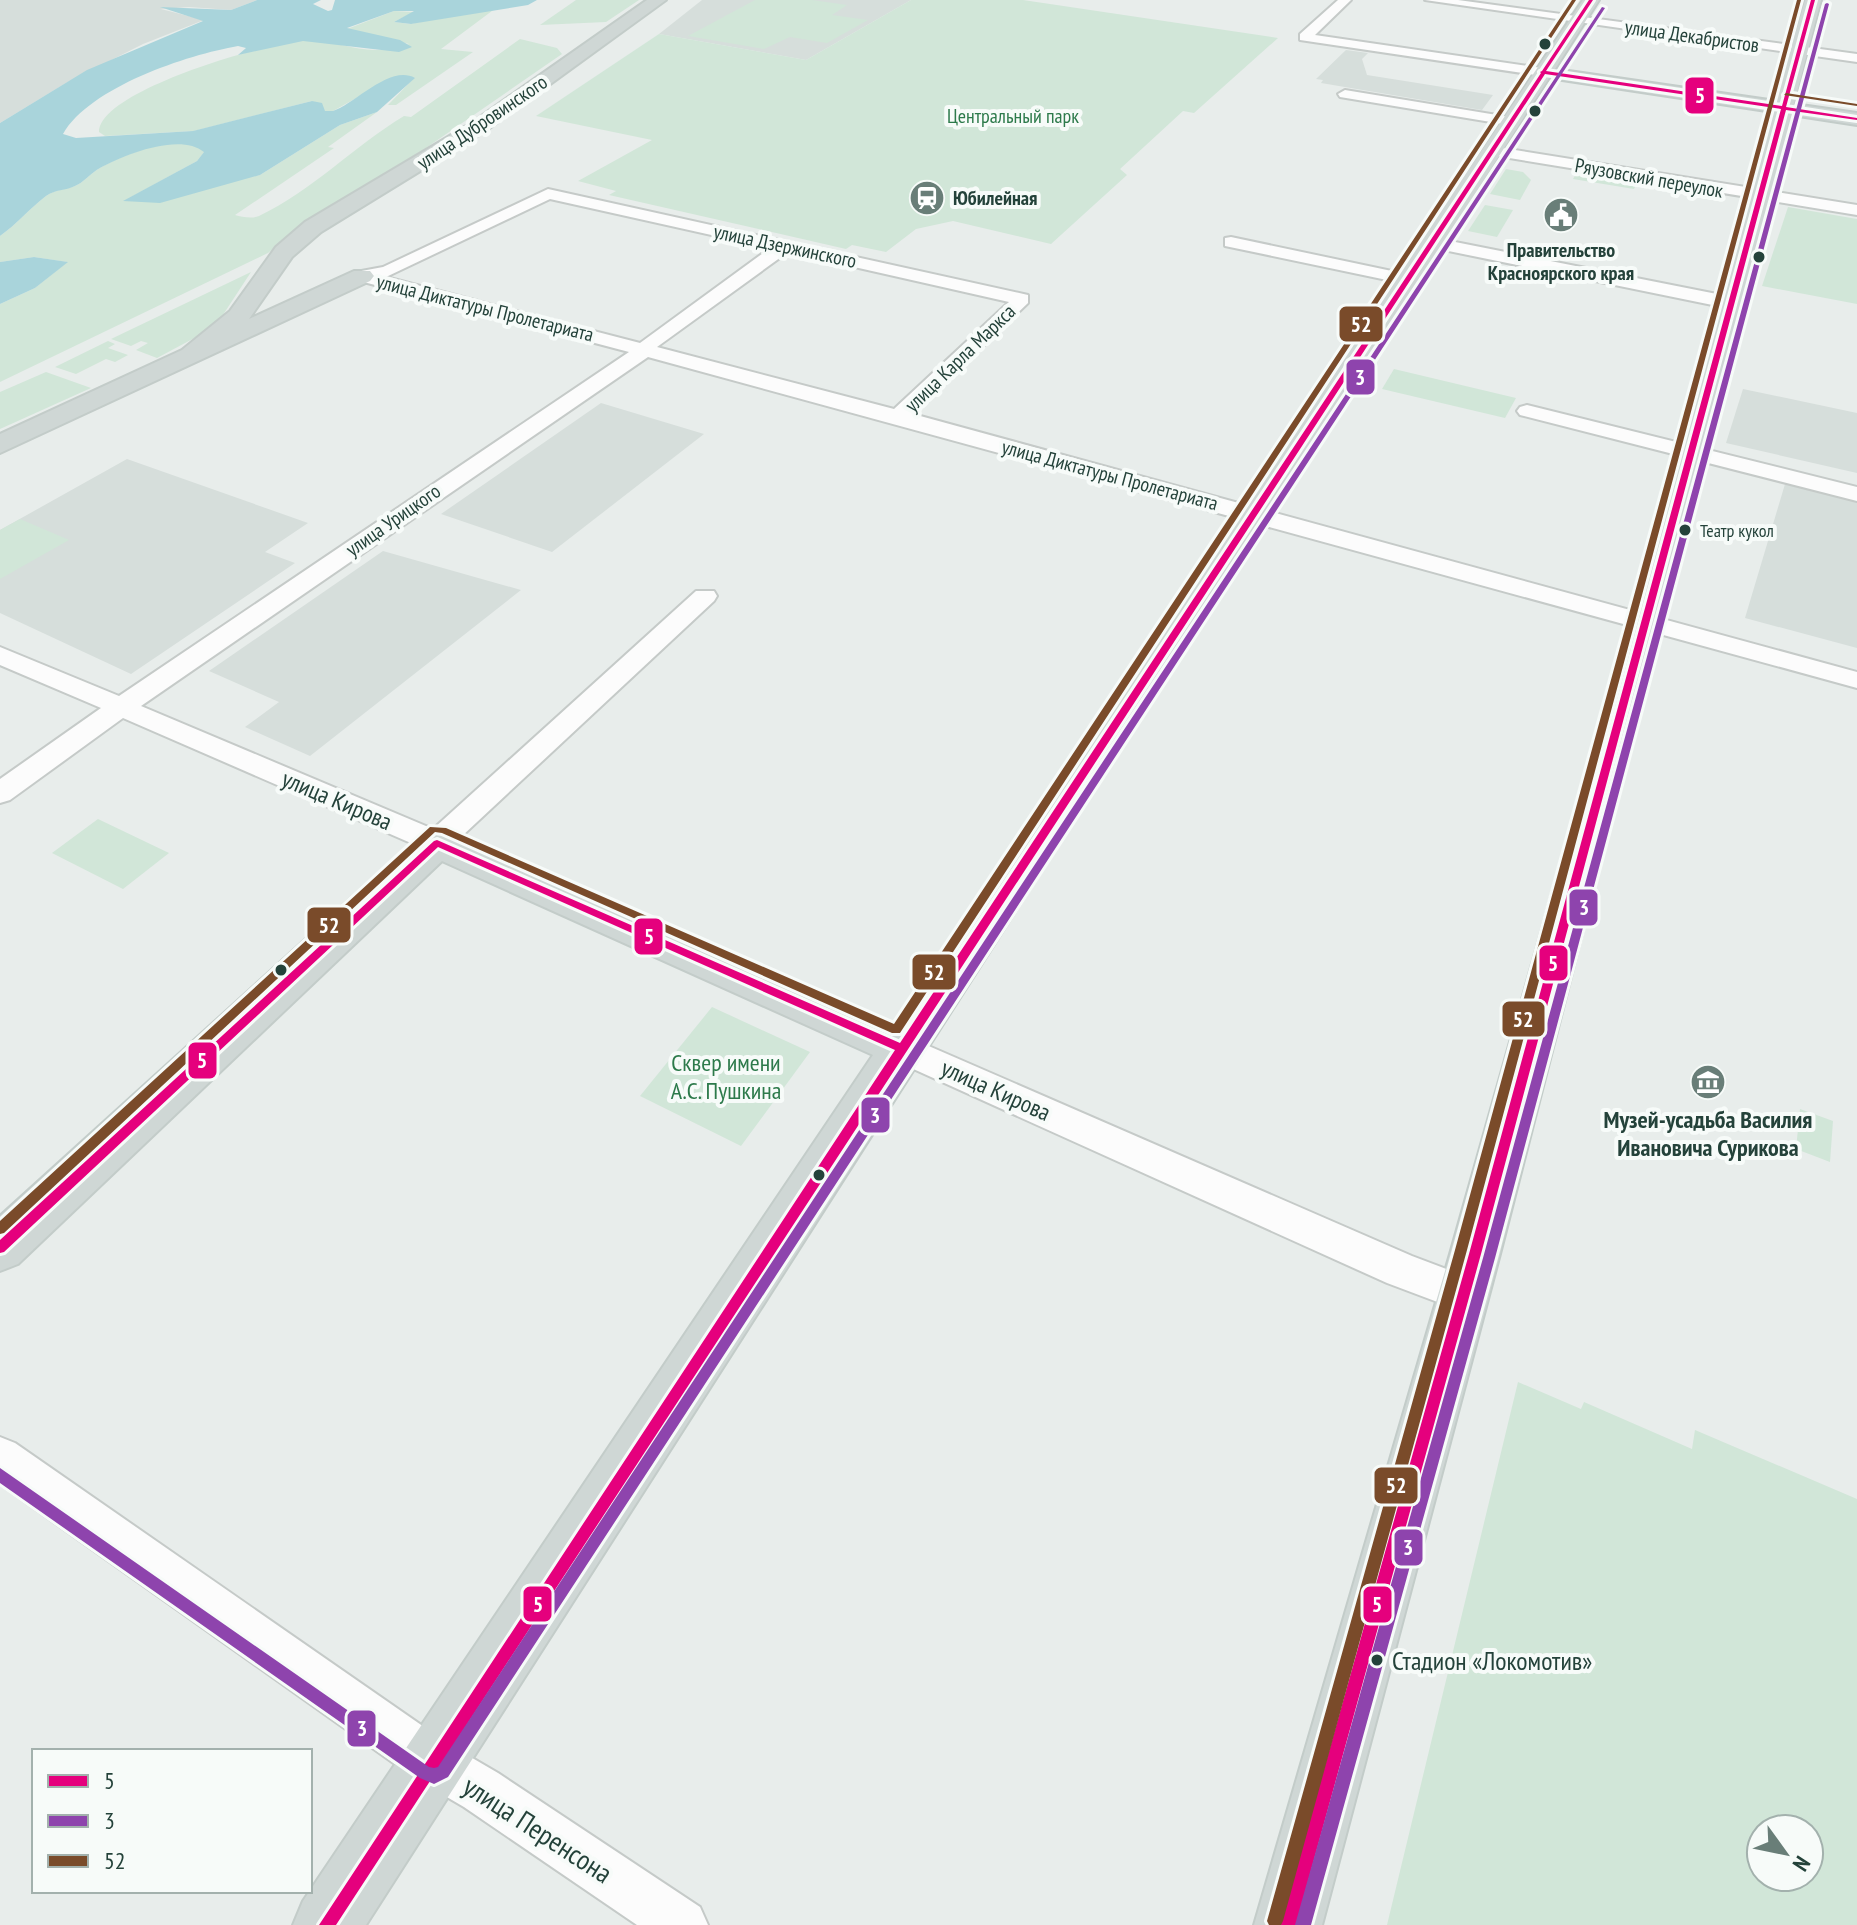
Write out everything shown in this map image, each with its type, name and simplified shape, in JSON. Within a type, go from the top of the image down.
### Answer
[{"type":"main road","name":"улица Дубровинского","points":[[193,353],[239,316],[284,252],[305,246],[333,214],[469,134],[658,0]]},
{"type":"main road","points":[[327,1925],[1591,0]]},
{"type":"main road","points":[[1288,1925],[1464,1294],[1813,0]]},
{"type":"main road","points":[[1542,72],[1857,119]]},
{"type":"main road","points":[[335,266],[362,276]]},
{"type":"main road","name":"улица Дубровинского","points":[[0,445],[362,276]]},
{"type":"main road","points":[[0,1248],[437,843]]},
{"type":"main road","name":"улица Кирова","points":[[437,843],[901,1048]]},
{"type":"street","points":[[1345,0],[1305,37],[1542,72]]},
{"type":"street","name":"улица Декабристов","points":[[1431,0],[1857,58]]},
{"type":"street","points":[[1345,94],[1509,121]]},
{"type":"street","name":"Ряузовский переулок","points":[[1490,151],[1857,210]]},
{"type":"street","name":"улица Дзержинского","points":[[548,194],[1022,299]]},
{"type":"street","name":"улица Дубровинского","points":[[362,276],[388,271],[548,194]]},
{"type":"street","points":[[1231,242],[1406,279]]},
{"type":"street","points":[[1430,242],[1732,303]]},
{"type":"street","name":"улица Урицкого","points":[[0,793],[646,349],[651,341],[785,246]]},
{"type":"street","name":"улица Диктатуры Пролетариата","points":[[362,276],[898,417],[1857,680]]},
{"type":"street","name":"улица Карла Маркса","points":[[898,417],[1022,299]]},
{"type":"street","points":[[1527,411],[1692,451],[1725,464],[1857,494]]},
{"type":"street","points":[[437,843],[705,596]]},
{"type":"street","name":"улица Кирова","points":[[0,655],[437,843]]},
{"type":"street","name":"улица Кирова","points":[[901,1048],[1401,1270],[1464,1294]]},
{"type":"street","name":"улица Перенсона","points":[[0,1458],[433,1762],[481,1790],[682,1925]]},
{"type":"shaded area","points":[[0,0],[257,0],[231,10],[161,9],[204,20],[143,44],[66,83],[0,123]]},
{"type":"shaded area","points":[[702,0],[911,0],[806,60],[659,34]]},
{"type":"shaded area","points":[[1346,50],[1368,53],[1362,59],[1367,75],[1493,95],[1482,110],[1321,83],[1323,80],[1316,79]]},
{"type":"shaded area","points":[[1743,389],[1857,413],[1857,473],[1726,443]]},
{"type":"shaded area","points":[[601,403],[704,434],[552,552],[441,514]]},
{"type":"shaded area","points":[[127,459],[308,523],[265,552],[295,563],[131,674],[0,613],[0,530]]},
{"type":"shaded area","points":[[1785,484],[1857,502],[1857,648],[1745,618]]},
{"type":"shaded area","points":[[383,551],[521,590],[310,756],[245,727],[279,702],[209,671]]},
{"type":"green space","points":[[576,0],[639,0],[606,22],[540,25]]},
{"type":"green space","points":[[755,0],[812,0],[847,5],[832,15],[868,20],[827,43],[790,37],[764,49],[688,36]]},
{"type":"green space","name":"Центральный парк","points":[[911,0],[1023,0],[1278,38],[1194,113],[1183,111],[1120,169],[1127,175],[1051,244],[953,221],[916,229],[886,252],[852,245],[846,249],[609,195],[616,191],[578,181],[652,140],[536,116],[659,34],[806,60]]},
{"type":"green space","points":[[496,8],[441,49],[473,52],[396,105],[388,105],[414,78],[385,82],[333,111],[325,111],[312,101],[194,131],[105,136],[99,132],[106,116],[125,101],[153,86],[220,60],[300,41],[378,50],[393,48],[409,44],[347,29],[394,11],[414,12],[394,22],[410,24]]},
{"type":"green space","points":[[520,39],[557,48],[562,54],[423,150],[306,220],[268,253],[0,382],[0,304],[35,288],[67,262],[34,257],[0,262],[0,236],[46,196],[78,185],[100,168],[123,157],[167,144],[194,146],[205,151],[197,161],[124,201],[260,175],[340,125],[377,112],[328,147],[334,148],[235,215],[259,216],[297,194],[404,116],[411,117]]},
{"type":"green space","points":[[1506,169],[1523,172],[1531,180],[1520,200],[1490,194]]},
{"type":"green space","points":[[1579,169],[1639,179],[1634,189],[1573,179]]},
{"type":"green space","points":[[1485,205],[1513,210],[1497,237],[1468,231]]},
{"type":"green space","points":[[1788,207],[1857,219],[1857,304],[1762,286]]},
{"type":"green space","points":[[251,272],[215,327],[157,358],[136,350],[148,343],[141,341],[131,346],[111,339]]},
{"type":"green space","points":[[108,341],[115,344],[108,348],[128,355],[115,362],[106,359],[76,374],[55,367]]},
{"type":"green space","points":[[1394,369],[1516,398],[1505,418],[1382,389]]},
{"type":"green space","points":[[46,372],[91,388],[0,429],[0,392]]},
{"type":"green space","points":[[20,519],[69,540],[0,579],[0,530]]},
{"type":"green space","points":[[98,819],[169,853],[123,889],[52,853]]},
{"type":"green space","name":"Сквер имени А.С. Пушкина","points":[[712,1007],[810,1052],[741,1146],[640,1096]]},
{"type":"green space","points":[[1800,1109],[1833,1121],[1830,1162],[1796,1149]]},
{"type":"green space","points":[[1518,1382],[1581,1409],[1584,1402],[1692,1449],[1695,1430],[1857,1499],[1857,1925],[1387,1925]]},
{"type":"water","points":[[257,0],[321,0],[313,4],[328,11],[332,10],[335,0],[537,0],[528,5],[411,24],[394,22],[414,11],[394,11],[347,28],[400,40],[412,47],[399,52],[303,41],[238,55],[246,48],[238,46],[167,65],[95,102],[76,117],[63,134],[76,138],[193,131],[312,101],[322,103],[325,111],[333,111],[384,80],[405,75],[415,78],[377,112],[340,125],[260,175],[160,203],[123,201],[197,161],[204,152],[181,144],[152,148],[110,163],[81,183],[50,194],[0,236],[0,123],[87,70],[203,21],[160,7],[231,10]]},
{"type":"water","points":[[34,257],[68,262],[35,288],[0,304],[0,262]]},
{"type":"transit line","name":"52","points":[[0,1229],[433,829],[443,830],[896,1030],[1574,0]]},
{"type":"transit line","name":"5","points":[[327,1925],[1591,0]]},
{"type":"transit line","name":"52","points":[[1275,1921],[1461,1250],[1799,0]]},
{"type":"transit line","name":"5","points":[[1288,1925],[1475,1254],[1813,0]]},
{"type":"transit line","name":"3","points":[[1303,1925],[1489,1258],[1827,4]]},
{"type":"transit line","name":"3","points":[[0,1475],[425,1773],[434,1776],[443,1772],[1603,8]]},
{"type":"transit line","name":"5","points":[[1542,72],[1857,119]]},
{"type":"transit line","name":"52","points":[[1786,94],[1857,105]]},
{"type":"transit line","name":"5","points":[[0,1248],[437,843],[901,1048]]},
{"type":"place","name":"Юбилейная","points":[[927,198]]},
{"type":"place","name":"Правительство Красноярского края","points":[[1561,215]]},
{"type":"place","name":"Театр кукол","points":[[1685,530]]},
{"type":"place","name":"Музей-усадьба Василия Ивановича Сурикова","points":[[1708,1082]]},
{"type":"place","name":"Стадион «Локомотив»","points":[[1377,1660]]}]
